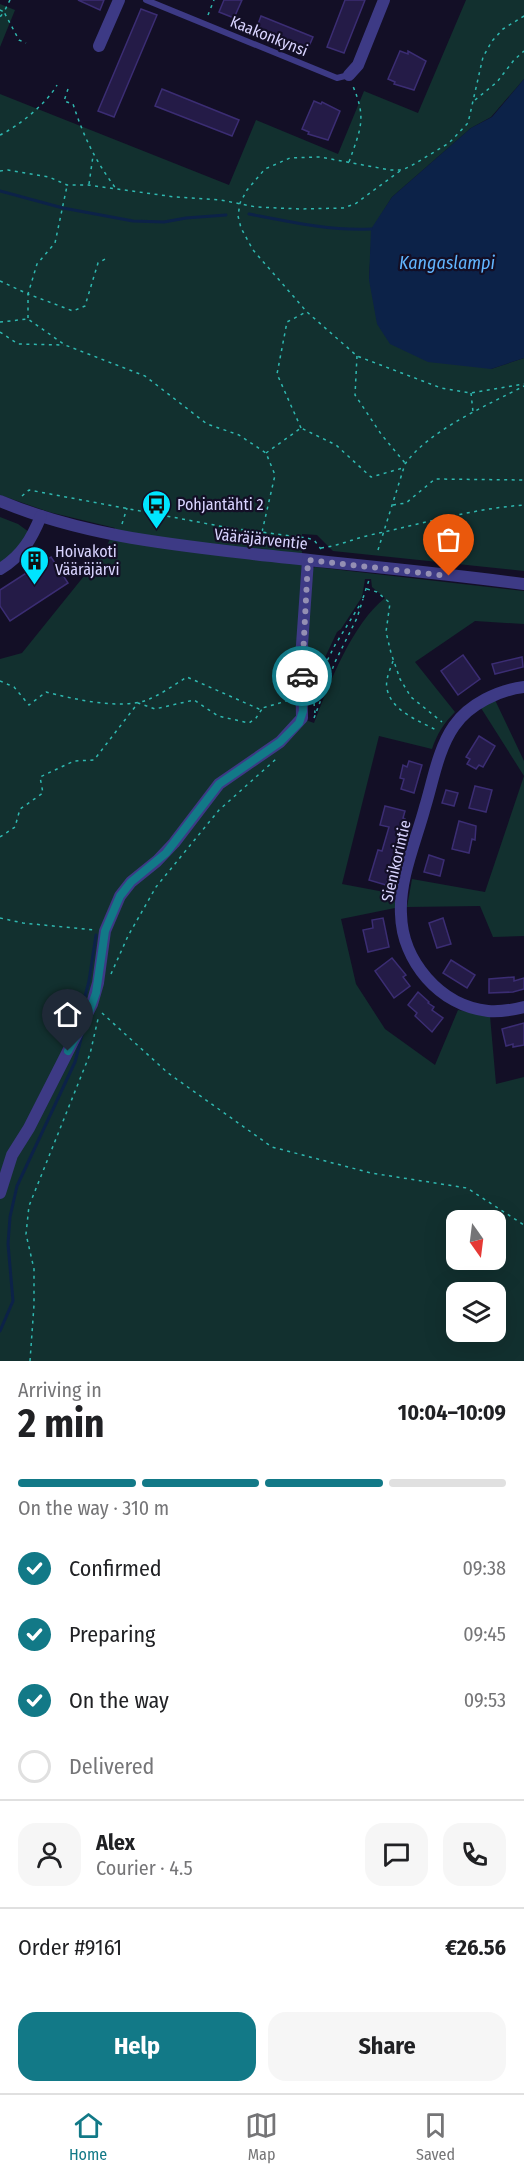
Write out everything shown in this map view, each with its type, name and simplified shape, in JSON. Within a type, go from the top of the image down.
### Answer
[{"type":"street","points":[[99,46],[119,0]]},
{"type":"street","points":[[349,75],[358,65],[384,0]]},
{"type":"street","name":"Vääräjärventie","points":[[0,501],[83,529],[125,538],[524,584]]},
{"type":"street","points":[[0,569],[21,553],[32,538],[41,516]]},
{"type":"street","points":[[0,1193],[12,1155],[29,1128],[92,1004],[98,983],[105,931],[116,903],[131,882],[166,853],[219,784],[290,733],[302,718],[306,700],[301,659],[308,560]]},
{"type":"street","name":"Sienikorintie","points":[[524,687],[497,694],[481,702],[467,712],[450,734],[442,750],[404,882],[400,914],[405,939],[413,959],[427,979],[451,999],[488,1011],[507,1011],[524,1007]]},
{"type":"lane","name":"Kaakonkynsi","points":[[146,0],[337,78],[349,75]]},
{"type":"path","points":[[0,17],[10,0]]},
{"type":"path","points":[[204,24],[214,0]]},
{"type":"path","points":[[0,9],[4,12],[19,40],[26,43]]},
{"type":"path","points":[[0,171],[8,170],[49,177],[67,185],[88,185],[240,203],[256,207],[344,208],[362,200],[402,170],[449,143],[468,123],[483,57],[492,41],[503,29],[524,16]]},
{"type":"path","points":[[475,100],[497,82],[524,51]]},
{"type":"path","points":[[349,75],[360,101],[362,114],[349,162]]},
{"type":"path","points":[[0,135],[9,131],[51,96],[57,85]]},
{"type":"path","points":[[68,89],[64,101],[73,104],[93,155],[117,190]]},
{"type":"path","points":[[88,185],[93,155]]},
{"type":"path","points":[[402,170],[390,170],[320,157],[290,158],[265,169],[247,190],[240,203],[238,216],[245,237],[253,250],[307,312],[357,356],[441,388],[471,393],[524,385]]},
{"type":"path","points":[[28,319],[28,294],[37,264],[55,243],[67,185]]},
{"type":"path","points":[[0,281],[73,311],[85,306],[98,263],[107,258]]},
{"type":"path","points":[[307,312],[287,322],[277,374],[301,428],[336,445],[371,477],[404,468]]},
{"type":"path","points":[[0,322],[28,319],[65,345],[145,376],[207,424],[239,435],[266,453],[275,475],[262,532]]},
{"type":"path","points":[[0,332],[18,344],[65,345]]},
{"type":"path","points":[[357,356],[355,395],[381,434],[405,464]]},
{"type":"path","points":[[378,550],[405,464],[423,445],[473,413],[524,385]]},
{"type":"path","points":[[471,393],[473,413]]},
{"type":"path","points":[[266,453],[301,428]]},
{"type":"path","points":[[392,505],[406,503],[435,479],[524,480]]},
{"type":"path","points":[[20,499],[29,490],[314,540],[321,548],[321,562]]},
{"type":"path","points":[[321,548],[337,546],[464,512],[524,505]]},
{"type":"path","points":[[121,528],[127,508]]},
{"type":"path","points":[[313,721],[335,662],[357,618],[370,576]]},
{"type":"path","points":[[367,589],[377,592],[390,603],[386,632],[400,679],[411,697],[450,734]]},
{"type":"path","points":[[306,700],[363,599]]},
{"type":"path","points":[[393,660],[387,682],[387,690],[392,699],[407,715],[450,734]]},
{"type":"path","points":[[0,681],[14,687],[29,705],[46,692],[88,702],[138,703],[148,700],[187,677],[259,709],[306,700]]},
{"type":"path","points":[[138,703],[155,709],[195,700],[218,716],[249,723],[262,709]]},
{"type":"path","points":[[306,700],[316,715]]},
{"type":"path","points":[[0,837],[15,827],[20,809],[43,793],[40,777],[74,761],[94,760],[138,703]]},
{"type":"path","points":[[110,976],[128,936],[156,887],[219,810],[277,759]]},
{"type":"path","points":[[0,918],[23,923],[105,931]]},
{"type":"path","points":[[30,1361],[34,1269],[26,1234],[29,1206],[90,1054],[99,1010],[168,1073],[272,1147],[371,1173],[467,1188],[524,1225]]},
{"type":"green space","points":[[466,0],[524,0],[524,79],[491,117],[471,128],[392,197],[372,229],[369,279],[491,369],[524,358],[524,571],[333,551],[317,535],[302,534],[296,662],[303,719],[314,723],[334,673],[352,639],[373,609],[385,598],[372,587],[371,579],[365,579],[362,597],[337,632],[321,666],[316,670],[305,667],[313,568],[315,567],[524,591],[524,624],[475,621],[415,662],[455,712],[441,729],[432,749],[379,736],[342,884],[395,894],[395,908],[341,919],[356,984],[385,1029],[435,1065],[458,1010],[490,1016],[496,1084],[524,1077],[524,1361],[0,1361],[0,659],[22,653],[105,550],[115,528],[49,512],[0,495],[0,94],[229,185],[256,120],[338,154],[364,91],[418,113]]},
{"type":"green space","points":[[0,4],[15,10],[0,47]]},
{"type":"green space","points":[[0,517],[18,524],[29,532],[17,549],[0,563]]},
{"type":"green space","points":[[495,700],[524,761],[524,776],[481,708]]},
{"type":"green space","points":[[524,776],[524,936],[493,937],[480,906],[407,907],[412,879],[485,892]]},
{"type":"water","name":"Kangaslampi","points":[[524,79],[524,358],[491,369],[428,362],[390,344],[377,324],[369,280],[371,229],[392,197],[471,128],[492,117]]},
{"type":"building","points":[[78,0],[104,0],[100,10]]},
{"type":"building","points":[[224,0],[242,0],[234,18],[219,12]]},
{"type":"building","points":[[345,0],[365,0],[344,53],[327,47]]},
{"type":"building","points":[[141,9],[157,15],[114,117],[98,111]]},
{"type":"building","points":[[261,16],[313,37],[306,53],[255,32]]},
{"type":"building","points":[[400,51],[408,54],[408,51],[426,61],[414,90],[394,84],[395,82],[388,79]]},
{"type":"building","points":[[162,89],[239,120],[232,136],[155,106]]},
{"type":"building","points":[[314,101],[321,104],[322,102],[340,111],[328,140],[308,134],[309,132],[302,129]]},
{"type":"building","name":"Hoivakoti Vääräjärvi","points":[[51,557],[68,583],[10,621],[0,606],[0,590]]},
{"type":"building","points":[[463,655],[480,679],[458,695],[441,671]]},
{"type":"building","points":[[522,657],[523,667],[495,674],[492,664]]},
{"type":"building","points":[[479,736],[495,746],[483,767],[479,765],[476,769],[467,764],[470,759],[466,757]]},
{"type":"building","points":[[409,761],[422,765],[414,793],[401,789],[404,779],[400,778],[403,765],[407,767]]},
{"type":"building","points":[[475,786],[492,790],[486,812],[469,808]]},
{"type":"building","points":[[446,790],[458,793],[454,806],[442,803]]},
{"type":"building","points":[[385,806],[405,811],[403,818],[405,819],[386,885],[369,880],[378,850],[382,851],[389,827],[380,825]]},
{"type":"building","points":[[459,821],[476,826],[475,840],[472,839],[469,853],[452,849]]},
{"type":"building","points":[[429,855],[444,860],[440,876],[424,872]]},
{"type":"building","points":[[383,918],[389,947],[368,952],[363,930],[373,928],[372,920]]},
{"type":"building","points":[[443,918],[451,944],[437,948],[429,923]]},
{"type":"building","points":[[392,958],[406,975],[403,977],[410,986],[394,998],[375,971]]},
{"type":"building","points":[[451,960],[475,975],[467,988],[443,973]]},
{"type":"building","points":[[514,977],[514,981],[524,978],[524,989],[489,993],[489,979]]},
{"type":"building","points":[[418,992],[434,1007],[432,1010],[443,1018],[432,1032],[415,1016],[417,1013],[408,1005]]},
{"type":"building","points":[[524,1023],[524,1045],[506,1046],[502,1029]]},
{"type":"waterway","points":[[0,191],[63,208],[133,221],[164,222],[226,215]]},
{"type":"waterway","points":[[249,214],[325,227],[371,229]]},
{"type":"waterway","points":[[76,1020],[89,981],[96,935]]},
{"type":"waterway","points":[[0,1331],[13,1301],[8,1244],[10,1217],[17,1186],[75,1062],[82,1035]]},
{"type":"way so far","points":[[302,676],[301,659],[308,560],[449,576]]},
{"type":"place","name":"Pohjantähti 2","points":[[156,530]]},
{"type":"place","name":"Hoivakoti Vääräjärvi","points":[[34,586]]},
{"type":"route","points":[[68,1051],[88,1015],[96,993],[102,943],[120,896],[131,882],[166,853],[219,784],[280,742],[299,723],[303,711],[302,676]]}]
